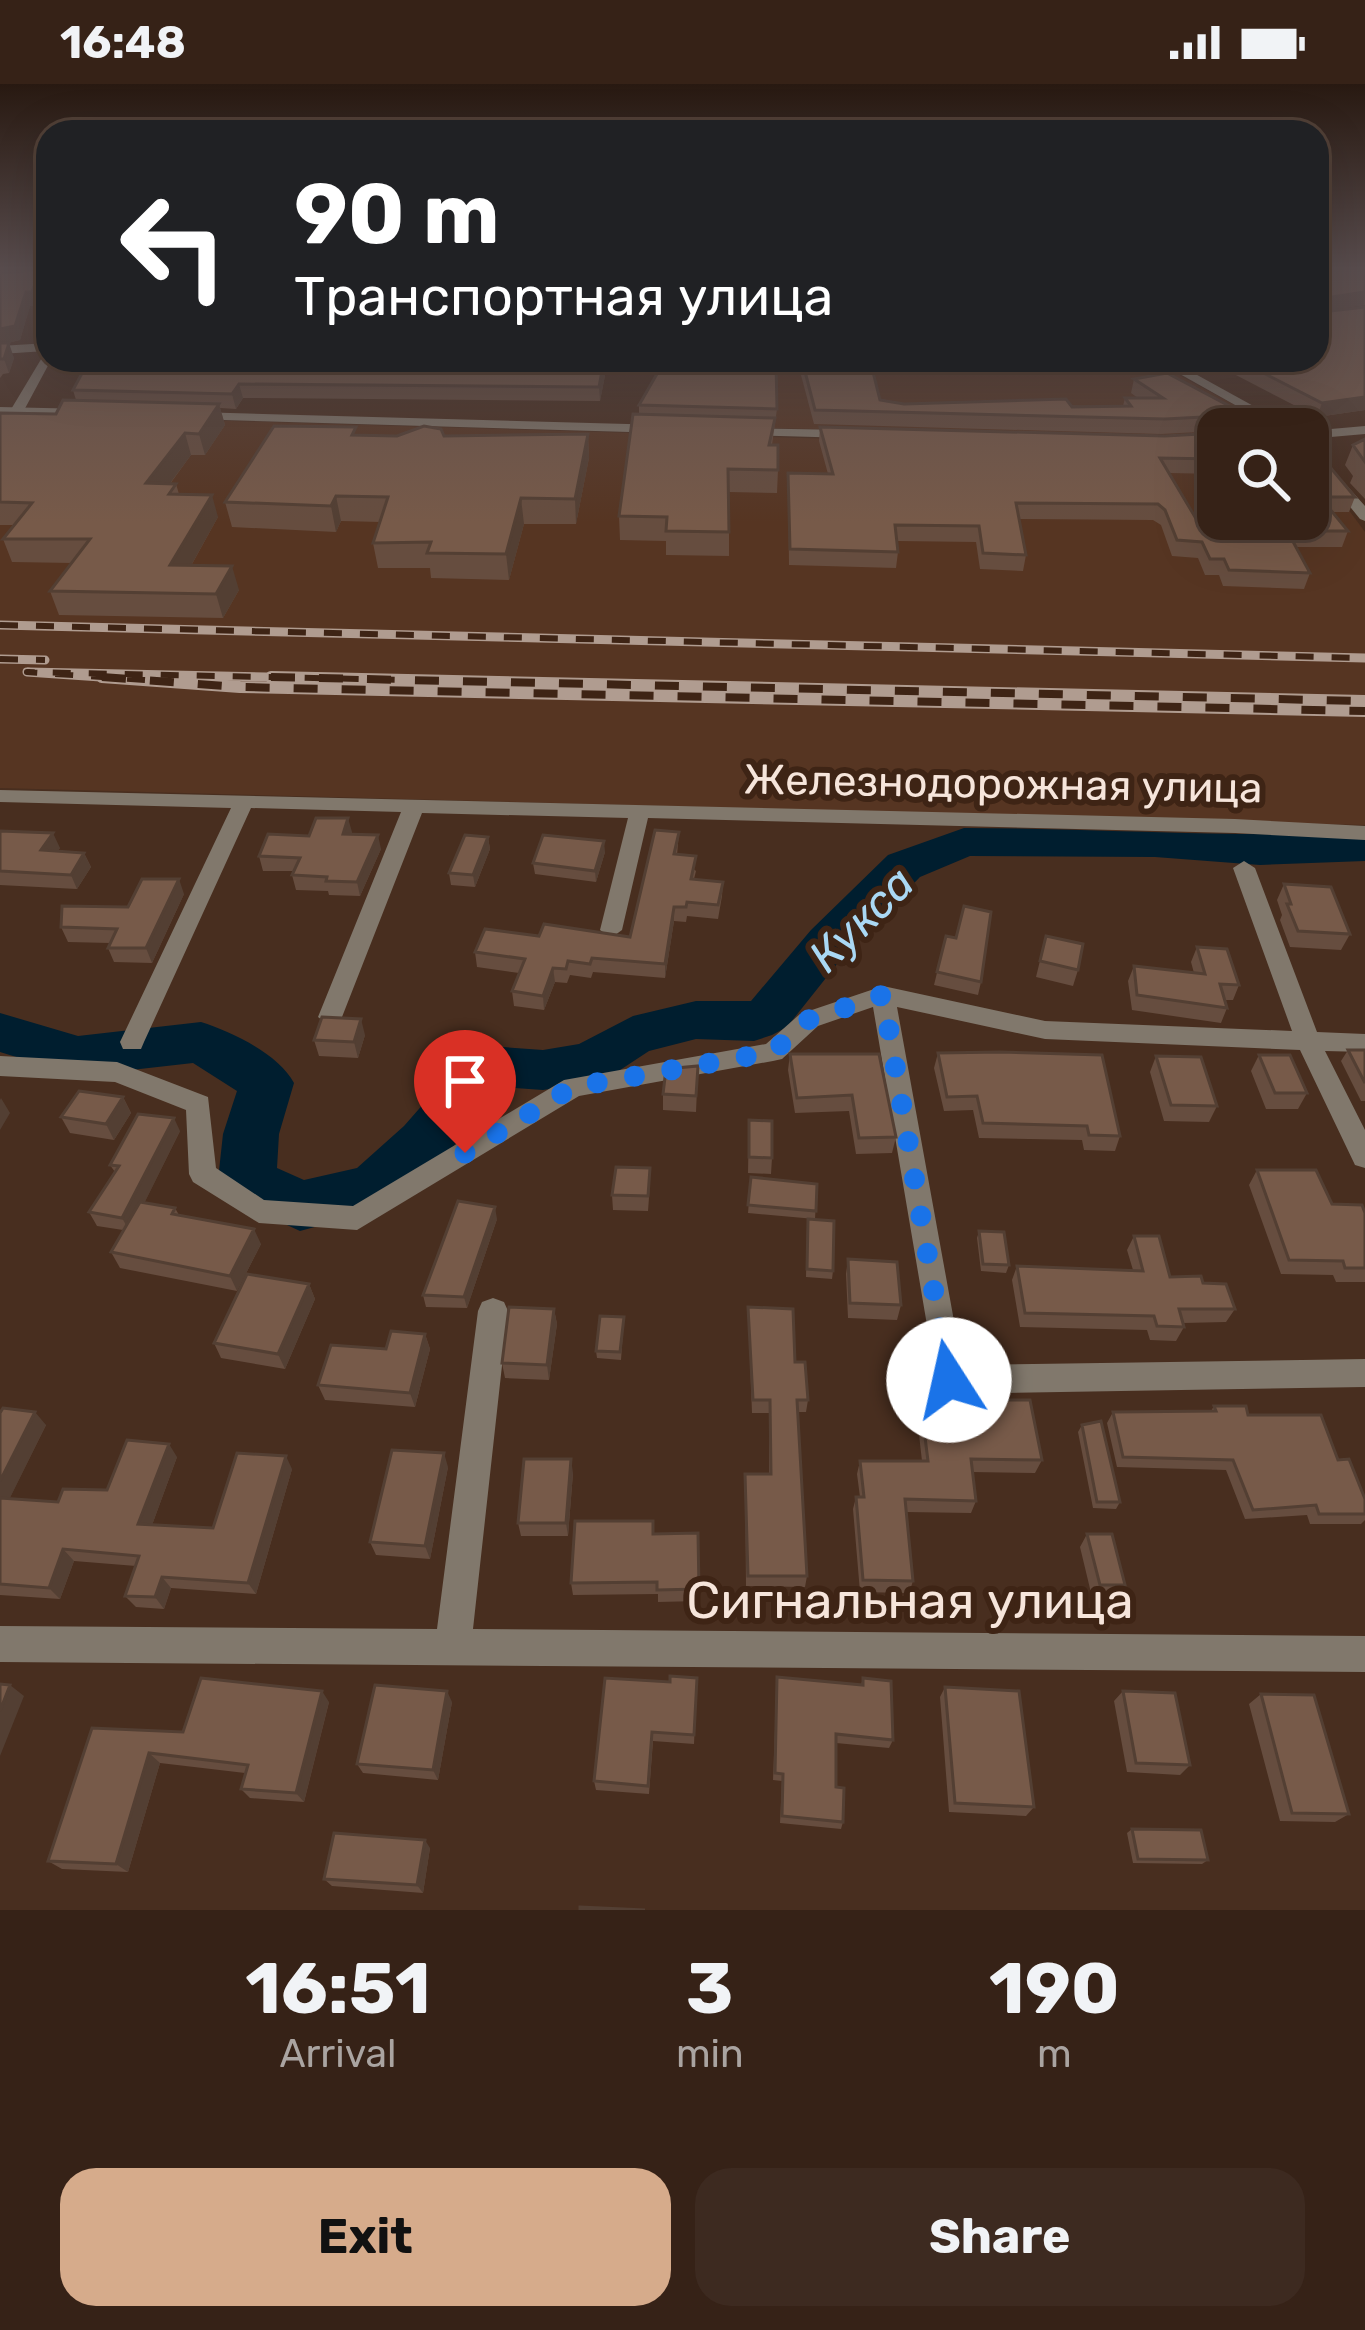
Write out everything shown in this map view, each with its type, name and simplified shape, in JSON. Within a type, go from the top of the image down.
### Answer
[{"type":"street","points":[[17,411],[37,372]]},
{"type":"street","points":[[1184,372],[1250,408]]},
{"type":"street","points":[[0,411],[98,413]]},
{"type":"street","points":[[181,416],[678,429]]},
{"type":"street","points":[[724,430],[863,434]]},
{"type":"street","points":[[1329,433],[1365,430]]},
{"type":"street","points":[[1329,472],[1365,516]]},
{"type":"street","name":"Железнодорожная улица","points":[[0,796],[1365,833]]},
{"type":"street","points":[[132,1042],[243,803]]},
{"type":"street","points":[[330,1017],[412,808]]},
{"type":"street","points":[[610,930],[639,814]]},
{"type":"street","points":[[1244,868],[1309,1043],[1365,1157]]},
{"type":"street","points":[[883,995],[949,1380],[1365,1373]]},
{"type":"street","points":[[0,1066],[116,1072],[199,1104],[203,1174],[259,1211],[357,1218],[573,1087],[773,1052],[808,1020],[883,995],[1045,1030],[1365,1043]]},
{"type":"street","points":[[453,1647],[493,1311]]},
{"type":"street","name":"Сигнальная улица","points":[[0,1644],[1365,1654]]},
{"type":"shaded area","points":[[702,372],[1173,372],[1240,408],[1197,408],[1197,435],[693,426]]},
{"type":"shaded area","points":[[0,414],[1197,446],[1197,540],[1329,540],[1329,483],[1365,532],[1365,825],[0,788]]},
{"type":"building","points":[[1329,352],[1365,352],[1365,397],[1322,403],[1261,372],[1329,372]]},
{"type":"building","points":[[83,372],[602,372],[599,387],[239,384],[232,394],[73,390]]},
{"type":"building","points":[[658,372],[776,372],[777,409],[639,405]]},
{"type":"building","points":[[805,372],[873,372],[880,400],[904,404],[1066,399],[1072,407],[1131,406],[1125,398],[1163,398],[1134,379],[1167,373],[1233,408],[1197,408],[1197,417],[815,410]]},
{"type":"building","points":[[63,400],[219,404],[199,434],[185,433],[146,483],[176,484],[169,494],[212,495],[170,565],[232,566],[216,594],[50,591],[90,539],[3,539],[32,503],[0,502],[0,413],[56,414]]},
{"type":"building","points":[[633,414],[775,418],[769,445],[778,445],[778,470],[728,469],[729,532],[666,531],[667,517],[619,516]]},
{"type":"building","points":[[274,426],[356,427],[352,435],[397,436],[424,426],[441,429],[444,436],[588,434],[575,499],[521,498],[506,554],[427,553],[431,542],[373,543],[388,497],[336,496],[331,506],[225,502]]},
{"type":"building","points":[[820,427],[1197,434],[1197,459],[1160,458],[1197,520],[1197,540],[1292,540],[1310,573],[1229,570],[1224,559],[1210,559],[1202,542],[1177,540],[1158,504],[1016,503],[1026,555],[983,553],[979,526],[895,525],[898,552],[790,549],[788,473],[833,474]]},
{"type":"building","points":[[1365,439],[1365,462],[1353,445]]},
{"type":"building","points":[[1329,467],[1330,467],[1355,497],[1329,497]]},
{"type":"building","points":[[1329,508],[1348,531],[1329,531]]},
{"type":"building","points":[[316,818],[348,818],[343,834],[378,835],[357,882],[292,875],[300,858],[259,856],[268,834],[309,836]]},
{"type":"building","points":[[655,830],[679,832],[674,854],[696,856],[691,879],[723,882],[718,905],[687,902],[686,907],[674,907],[665,964],[592,958],[590,964],[568,961],[566,969],[553,968],[543,996],[512,991],[525,959],[475,952],[485,929],[539,936],[544,924],[630,937]]},
{"type":"building","points":[[0,831],[53,833],[41,850],[84,853],[71,875],[0,871]]},
{"type":"building","points":[[465,835],[488,837],[473,875],[449,873]]},
{"type":"building","points":[[543,835],[604,841],[595,871],[533,863]]},
{"type":"building","points":[[142,879],[179,879],[146,948],[108,948],[117,929],[61,927],[62,906],[128,907]]},
{"type":"building","points":[[1284,884],[1331,887],[1350,934],[1298,931]]},
{"type":"building","points":[[964,906],[991,912],[981,982],[937,972],[946,936],[956,938]]},
{"type":"building","points":[[1046,936],[1083,944],[1078,970],[1040,961]]},
{"type":"building","points":[[1197,947],[1227,949],[1239,985],[1220,984],[1227,1008],[1137,995],[1134,966],[1205,974]]},
{"type":"building","points":[[322,1017],[361,1019],[354,1042],[314,1040]]},
{"type":"building","points":[[1348,1050],[1365,1050],[1365,1083]]},
{"type":"building","points":[[938,1053],[1102,1055],[1120,1136],[1089,1135],[1087,1126],[983,1123],[977,1096],[947,1097]]},
{"type":"building","points":[[790,1054],[879,1054],[896,1137],[859,1138],[852,1095],[797,1098]]},
{"type":"building","points":[[1259,1055],[1290,1055],[1307,1093],[1275,1093]]},
{"type":"building","points":[[1156,1056],[1201,1057],[1217,1106],[1171,1105]]},
{"type":"building","points":[[698,1066],[696,1096],[663,1094],[666,1069]]},
{"type":"building","points":[[79,1091],[123,1097],[106,1124],[61,1117]]},
{"type":"building","points":[[138,1114],[174,1118],[122,1218],[89,1212],[119,1166],[110,1165]]},
{"type":"building","points":[[749,1120],[772,1121],[772,1158],[749,1157]]},
{"type":"building","points":[[616,1167],[650,1168],[648,1196],[612,1195]]},
{"type":"building","points":[[1257,1170],[1316,1170],[1332,1204],[1362,1205],[1365,1268],[1345,1268],[1343,1261],[1289,1260]]},
{"type":"building","points":[[751,1177],[817,1184],[816,1211],[748,1205]]},
{"type":"building","points":[[458,1201],[495,1207],[464,1297],[423,1295]]},
{"type":"building","points":[[140,1202],[175,1208],[172,1214],[254,1229],[230,1276],[111,1252]]},
{"type":"building","points":[[808,1219],[834,1221],[833,1271],[807,1269]]},
{"type":"building","points":[[979,1231],[1004,1232],[1009,1265],[983,1264]]},
{"type":"building","points":[[1134,1236],[1159,1236],[1170,1277],[1201,1276],[1203,1283],[1226,1284],[1235,1309],[1179,1309],[1184,1327],[1157,1326],[1154,1316],[1025,1313],[1017,1266],[1143,1271]]},
{"type":"building","points":[[848,1259],[897,1262],[901,1305],[850,1303]]},
{"type":"building","points":[[247,1274],[309,1284],[278,1354],[214,1343]]},
{"type":"building","points":[[509,1307],[554,1309],[547,1365],[502,1363]]},
{"type":"building","points":[[748,1307],[793,1309],[795,1362],[805,1362],[808,1400],[797,1400],[807,1576],[748,1576],[745,1474],[771,1474],[770,1400],[753,1400]]},
{"type":"building","points":[[600,1316],[624,1317],[620,1352],[596,1351]]},
{"type":"building","points":[[391,1331],[425,1334],[410,1393],[318,1385],[331,1345],[386,1349]]},
{"type":"building","points":[[988,1400],[1030,1400],[1042,1460],[971,1459],[976,1501],[905,1499],[913,1581],[863,1580],[856,1497],[864,1497],[860,1461],[928,1461],[922,1413],[991,1415]]},
{"type":"building","points":[[1214,1406],[1246,1406],[1248,1415],[1321,1415],[1338,1460],[1349,1459],[1365,1499],[1365,1514],[1319,1514],[1316,1505],[1253,1510],[1233,1460],[1123,1457],[1113,1412],[1216,1411]]},
{"type":"building","points":[[3,1408],[35,1412],[0,1481],[0,1413]]},
{"type":"building","points":[[1101,1421],[1120,1502],[1097,1502],[1082,1425]]},
{"type":"building","points":[[127,1440],[169,1444],[138,1524],[213,1528],[237,1453],[286,1456],[248,1583],[162,1577],[155,1597],[125,1596],[139,1556],[63,1549],[49,1588],[0,1584],[0,1498],[58,1502],[63,1489],[107,1490]]},
{"type":"building","points":[[392,1450],[444,1453],[425,1546],[370,1542]]},
{"type":"building","points":[[524,1459],[571,1459],[566,1523],[518,1523]]},
{"type":"building","points":[[575,1521],[653,1521],[653,1534],[698,1533],[699,1589],[657,1590],[657,1582],[571,1583]]},
{"type":"building","points":[[1087,1534],[1112,1534],[1125,1585],[1100,1585]]},
{"type":"building","points":[[670,1676],[697,1678],[694,1735],[652,1732],[648,1786],[594,1781],[605,1678],[670,1682]]},
{"type":"building","points":[[777,1677],[863,1685],[863,1678],[891,1681],[893,1740],[836,1734],[836,1787],[844,1788],[843,1822],[782,1816],[783,1774],[775,1773]]},
{"type":"building","points":[[201,1678],[322,1691],[296,1793],[241,1789],[248,1765],[149,1753],[116,1864],[48,1861],[92,1728],[183,1732]]},
{"type":"building","points":[[0,1684],[10,1685],[0,1711]]},
{"type":"building","points":[[375,1685],[447,1691],[433,1770],[357,1764]]},
{"type":"building","points":[[945,1687],[1019,1691],[1034,1807],[955,1803]]},
{"type":"building","points":[[1123,1691],[1175,1693],[1190,1765],[1136,1763]]},
{"type":"building","points":[[1261,1694],[1314,1695],[1349,1814],[1292,1813]]},
{"type":"building","points":[[1132,1829],[1201,1830],[1208,1860],[1138,1859]]},
{"type":"building","points":[[334,1833],[425,1840],[417,1885],[324,1879]]},
{"type":"building","points":[[580,1907],[645,1910],[580,1910]]},
{"type":"waterway","name":"Кукса","points":[[0,1032],[78,1056],[201,1042],[267,1083],[251,1134],[247,1180],[300,1206],[374,1188],[424,1142],[488,1066],[543,1070],[592,1062],[633,1035],[696,1020],[754,1022],[769,1014],[828,942],[904,866],[964,842],[1155,843],[1260,851],[1365,847]]},
{"type":"railway","points":[[0,625],[1365,658]]},
{"type":"railway","points":[[0,659],[45,660]]},
{"type":"railway","points":[[120,678],[27,672],[381,679]]},
{"type":"railway","points":[[102,677],[120,678]]},
{"type":"railway","points":[[271,677],[381,679]]},
{"type":"railway","points":[[120,678],[145,680]]},
{"type":"railway","points":[[120,678],[240,687],[1365,711]]},
{"type":"railway","points":[[381,679],[409,680]]},
{"type":"railway","points":[[381,679],[1365,701]]},
{"type":"route","points":[[465,1153],[573,1087],[773,1052],[808,1020],[883,995],[949,1380]]}]
